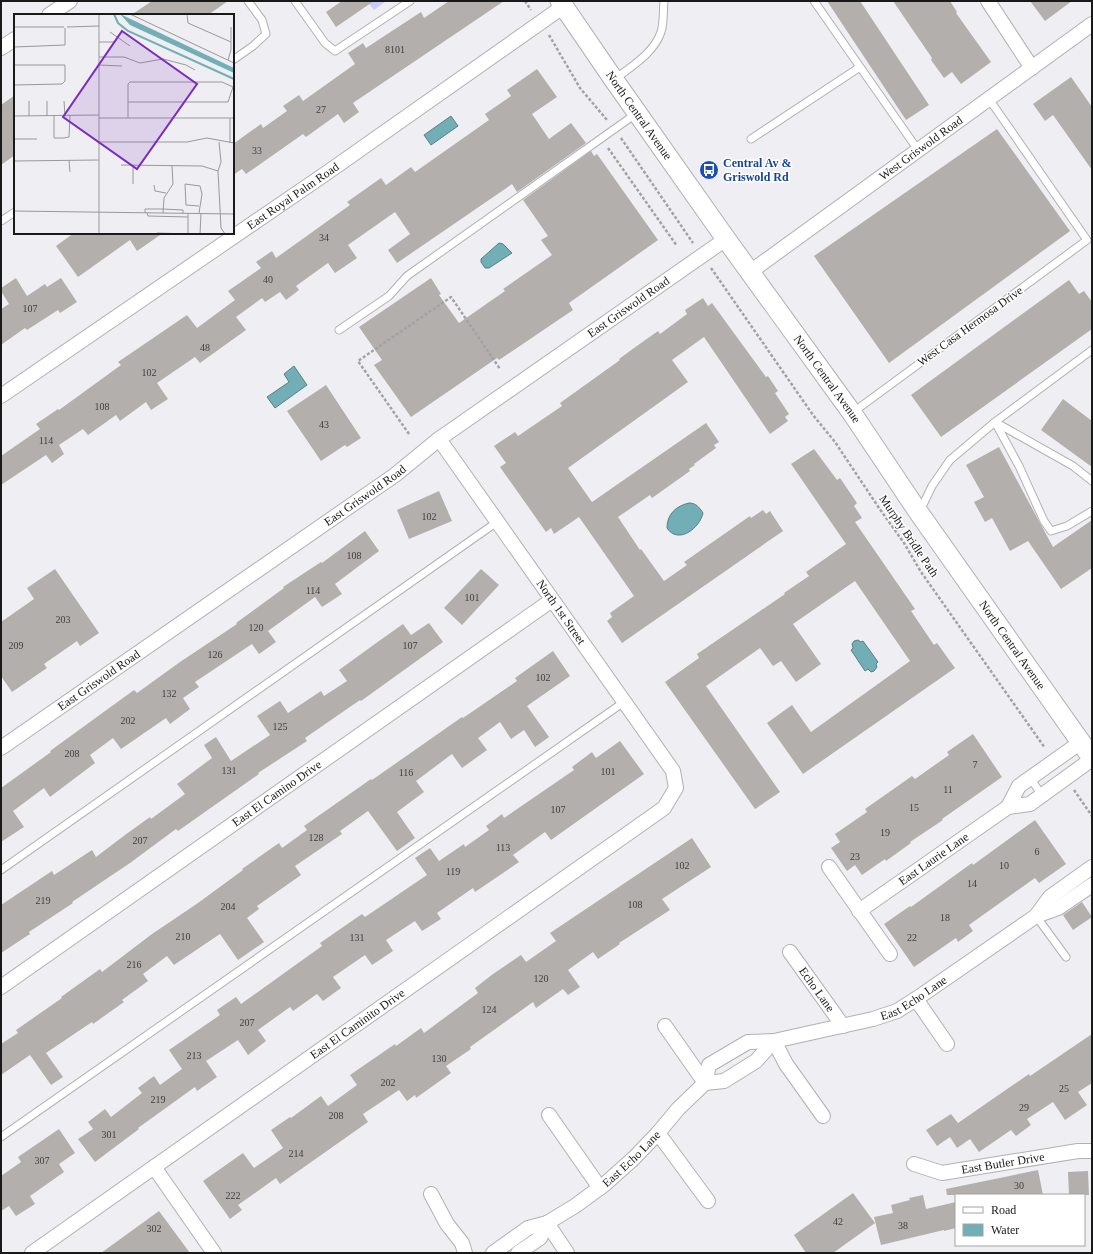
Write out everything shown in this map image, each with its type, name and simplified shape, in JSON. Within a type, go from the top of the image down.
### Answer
[{"type":"main road","name":"North Central Avenue","points":[[562,4],[726,239],[852,413],[919,513],[1092,759]]},
{"type":"street","points":[[988,1],[1032,68]]},
{"type":"street","points":[[50,14],[64,3]]},
{"type":"street","name":"East Royal Palm Road","points":[[1,396],[328,172],[562,4]]},
{"type":"street","name":"West Griswold Road","points":[[750,272],[1032,68],[1090,31]]},
{"type":"street","points":[[1,48],[14,40]]},
{"type":"street","name":"East Griswold Road","points":[[1,748],[395,475],[439,439],[726,239]]},
{"type":"street","name":"North 1st Street","points":[[439,439],[673,771],[676,788]]},
{"type":"street","name":"East El Camino Drive","points":[[1,987],[552,600]]},
{"type":"street","name":"East Laurie Lane","points":[[1008,807],[1019,786],[1081,742]]},
{"type":"street","name":"East Laurie Lane","points":[[859,911],[1008,807],[1030,804],[1092,759]]},
{"type":"street","name":"East El Caminito Drive","points":[[32,1253],[664,808],[676,788]]},
{"type":"street","points":[[829,867],[890,954]]},
{"type":"street","name":"East Echo Lane","points":[[1036,916],[1050,897],[1092,867]]},
{"type":"street","name":"East Echo Lane","points":[[493,1253],[528,1228],[547,1223],[575,1206],[600,1188],[634,1158],[678,1109],[705,1082],[709,1065],[748,1042],[774,1041],[873,1019],[897,1011],[1036,916],[1058,908],[1092,884]]},
{"type":"street","name":"Echo Lane","points":[[790,952],[843,1026]]},
{"type":"street","points":[[916,999],[947,1044]]},
{"type":"street","points":[[665,1026],[705,1082],[724,1081],[756,1061],[774,1041],[786,1064],[823,1116]]},
{"type":"street","points":[[549,1115],[600,1188]]},
{"type":"street","points":[[658,1133],[708,1201]]},
{"type":"street","name":"East Butler Drive","points":[[914,1164],[942,1173],[1078,1150],[1092,1151]]},
{"type":"street","points":[[154,1167],[214,1253]]},
{"type":"street","points":[[431,1194],[447,1224],[462,1244],[466,1253]]},
{"type":"street","points":[[547,1223],[567,1253]]},
{"type":"street","name":"East Echo Lane","points":[[518,1253],[540,1238],[547,1223]]},
{"type":"lane","points":[[234,59],[253,46],[266,34],[262,20],[248,1]]},
{"type":"lane","points":[[295,1],[325,43],[335,51],[410,1]]},
{"type":"lane","points":[[614,80],[655,45],[661,31],[664,1]]},
{"type":"lane","points":[[814,1],[918,150]]},
{"type":"lane","points":[[751,139],[860,67]]},
{"type":"lane","name":"West Casa Hermosa Drive","points":[[852,413],[1088,240],[989,99]]},
{"type":"lane","points":[[339,330],[389,296],[407,276],[637,113]]},
{"type":"lane","points":[[1,221],[14,213]]},
{"type":"lane","points":[[919,513],[932,486],[950,460],[995,422],[1092,350]]},
{"type":"lane","points":[[995,422],[1073,466],[1092,481]]},
{"type":"lane","points":[[995,422],[1019,466],[1044,521],[1051,531],[1067,526],[1092,511]]},
{"type":"lane","points":[[1,870],[497,522]]},
{"type":"lane","points":[[1,1137],[624,702]]},
{"type":"lane","points":[[1030,778],[1042,795]]},
{"type":"lane","points":[[1036,916],[1066,956]]},
{"type":"path","points":[[525,1],[532,11]]},
{"type":"path","points":[[606,146],[677,246]]},
{"type":"path","name":"Murphy Bridle Path","points":[[710,267],[813,415],[835,442],[922,572],[1054,761]]},
{"type":"path","points":[[409,434],[358,361],[365,356],[450,297],[500,370]]},
{"type":"path","points":[[1066,778],[1092,816]]},
{"type":"shaded area","points":[[367,1],[386,1],[374,10]]},
{"type":"water","points":[[451,116],[458,126],[431,145],[424,135]]},
{"type":"water","points":[[499,243],[503,244],[512,253],[489,268],[485,268],[481,262],[481,259]]},
{"type":"water","points":[[294,366],[307,385],[275,408],[267,397],[289,382],[284,374]]},
{"type":"water","points":[[689,503],[695,505],[703,513],[701,519],[693,529],[682,535],[672,533],[667,528],[667,523],[673,511],[680,506]]},
{"type":"water","points":[[858,640],[861,642],[863,641],[878,662],[874,671],[871,672],[868,669],[865,671],[851,650],[853,648],[852,644],[854,641]]},
{"type":"building","points":[[152,1],[228,1],[209,14],[132,14]]},
{"type":"building","points":[[342,1],[374,1],[336,27],[326,12]]},
{"type":"building","points":[[449,1],[504,1],[353,103],[359,112],[344,123],[338,114],[306,137],[303,134],[246,174],[242,169],[234,174],[234,143],[261,124],[263,128],[287,111],[283,106],[299,95],[303,101],[355,64],[348,53],[363,43],[366,48],[421,12],[424,18]]},
{"type":"building","points":[[827,1],[860,1],[929,105],[906,120]]},
{"type":"building","points":[[893,1],[950,1],[957,12],[956,13],[991,62],[961,84],[952,72],[944,78]]},
{"type":"building","points":[[1030,1],[1072,1],[1045,21]]},
{"type":"building","points":[[537,69],[557,97],[532,114],[549,139],[571,123],[586,143],[517,192],[512,184],[397,263],[388,250],[410,234],[395,212],[348,245],[357,258],[335,273],[328,263],[296,286],[299,290],[286,300],[280,292],[265,302],[262,298],[236,317],[246,330],[200,363],[195,357],[157,383],[168,399],[151,410],[146,402],[120,421],[116,415],[88,435],[83,429],[59,445],[64,454],[52,463],[46,455],[1,485],[1,456],[40,429],[36,424],[58,409],[59,410],[121,365],[118,362],[187,315],[197,328],[235,300],[228,291],[261,268],[256,262],[272,251],[276,258],[350,205],[347,202],[381,178],[386,185],[411,167],[415,172],[489,120],[485,114],[511,96],[507,90]]},
{"type":"building","points":[[1071,77],[1092,107],[1092,170],[1053,115],[1045,121],[1033,104]]},
{"type":"building","points":[[14,96],[14,156],[1,165],[1,105]]},
{"type":"building","points":[[997,129],[1070,231],[889,363],[814,256]]},
{"type":"building","points":[[591,151],[594,156],[597,154],[658,240],[569,303],[573,310],[499,360],[497,358],[411,417],[374,365],[382,360],[359,327],[431,278],[441,294],[439,295],[459,323],[505,291],[503,289],[552,255],[541,240],[548,236],[523,200]]},
{"type":"building","points":[[73,234],[162,234],[137,251],[130,240],[78,277],[56,246]]},
{"type":"building","points":[[16,278],[27,296],[45,284],[47,287],[61,278],[77,302],[60,313],[58,310],[27,330],[25,328],[1,345],[1,309],[9,304],[1,291],[1,288]]},
{"type":"building","points":[[1069,280],[1079,294],[1084,291],[1092,302],[1092,329],[941,437],[911,395]]},
{"type":"building","points":[[703,298],[708,306],[712,303],[766,377],[768,376],[778,391],[775,393],[789,414],[785,417],[788,421],[770,434],[704,337],[672,360],[688,382],[568,468],[592,502],[706,423],[719,442],[714,445],[716,448],[694,464],[695,465],[689,469],[690,471],[652,498],[650,495],[618,517],[640,550],[641,549],[664,581],[687,565],[684,562],[750,516],[751,518],[763,510],[766,514],[770,511],[783,531],[622,643],[607,621],[612,617],[610,613],[634,596],[579,517],[554,534],[551,528],[546,532],[500,467],[506,463],[494,446],[515,432],[518,436],[562,406],[560,403],[658,331],[660,334],[687,314],[685,310]]},
{"type":"building","points":[[326,385],[361,438],[347,447],[345,445],[321,461],[287,411]]},
{"type":"building","points":[[1063,399],[1092,421],[1092,467],[1041,430]]},
{"type":"building","points":[[999,447],[1053,547],[1092,520],[1092,568],[1061,589],[1028,541],[1010,551],[992,518],[985,522],[974,502],[984,497],[966,465]]},
{"type":"building","points":[[814,449],[837,480],[840,478],[857,503],[854,506],[862,518],[855,522],[915,609],[911,611],[934,645],[937,643],[955,668],[803,774],[767,723],[792,705],[811,732],[910,661],[855,581],[793,624],[821,664],[796,682],[781,661],[773,666],[760,648],[706,686],[780,792],[755,809],[665,682],[699,658],[697,654],[809,576],[806,572],[846,544],[791,464]]},
{"type":"building","points":[[439,491],[452,521],[409,539],[397,510]]},
{"type":"building","points":[[365,531],[379,551],[335,584],[342,594],[322,607],[315,597],[268,631],[276,642],[259,654],[252,644],[195,682],[199,687],[183,698],[190,709],[170,724],[166,718],[121,749],[113,738],[90,755],[95,763],[50,797],[44,788],[13,811],[24,827],[1,842],[1,788],[134,690],[137,693],[237,624],[236,623],[284,588],[283,587],[321,562],[322,563]]},
{"type":"building","points":[[55,569],[99,633],[80,646],[77,641],[44,664],[47,668],[12,692],[1,676],[1,622],[34,599],[27,588]]},
{"type":"building","points":[[481,569],[499,585],[462,625],[444,608]]},
{"type":"building","points":[[429,623],[443,642],[361,701],[360,700],[305,738],[307,741],[258,773],[259,774],[178,831],[176,829],[130,863],[72,902],[73,903],[29,932],[30,934],[1,953],[1,905],[52,871],[54,875],[92,850],[96,857],[150,817],[151,819],[185,794],[177,784],[212,758],[204,745],[216,737],[231,761],[270,735],[257,716],[280,701],[288,713],[321,691],[324,696],[347,681],[339,670],[403,624],[411,635]]},
{"type":"building","points":[[553,651],[570,676],[527,706],[549,737],[535,747],[524,730],[511,739],[500,722],[478,738],[487,750],[462,768],[452,754],[416,781],[424,792],[397,812],[415,838],[397,851],[368,811],[340,831],[342,834],[295,866],[301,875],[257,906],[259,909],[247,918],[264,942],[238,960],[220,934],[174,965],[167,956],[143,974],[148,981],[122,1000],[124,1002],[93,1024],[92,1022],[46,1053],[63,1077],[51,1085],[30,1055],[1,1075],[1,1044],[18,1033],[16,1030],[100,969],[102,972],[152,934],[198,903],[279,843],[282,848],[307,830],[304,826],[517,681],[515,678]]},
{"type":"building","points":[[973,734],[1002,777],[910,842],[911,843],[886,861],[885,859],[862,875],[855,865],[847,871],[831,848],[840,842],[835,834],[867,812],[865,809],[912,776],[915,779],[949,755],[947,752]]},
{"type":"building","points":[[620,741],[644,774],[551,840],[545,832],[513,855],[519,862],[475,892],[473,888],[437,913],[441,919],[422,931],[415,921],[386,940],[393,951],[372,965],[365,955],[333,977],[341,988],[323,1001],[317,994],[293,1011],[290,1007],[258,1030],[266,1041],[248,1055],[238,1040],[206,1061],[217,1077],[197,1091],[195,1087],[138,1128],[139,1129],[95,1162],[78,1139],[93,1129],[88,1122],[105,1109],[111,1117],[142,1093],[138,1088],[154,1076],[160,1085],[182,1069],[169,1050],[220,1015],[217,1010],[236,997],[241,1004],[322,946],[320,943],[362,914],[365,917],[427,875],[415,858],[430,848],[439,861],[464,844],[465,847],[489,830],[486,826],[502,814],[504,818],[574,770],[572,767],[592,752],[596,758]]},
{"type":"building","points":[[1035,820],[1066,864],[1039,883],[1035,878],[969,925],[973,931],[958,942],[956,938],[914,967],[884,924],[910,906],[911,907],[972,863],[973,865]]},
{"type":"building","points":[[692,838],[711,867],[662,899],[670,910],[619,943],[620,944],[598,959],[593,952],[568,970],[580,987],[568,995],[563,989],[536,1008],[533,1002],[446,1066],[451,1073],[416,1098],[415,1095],[407,1101],[399,1090],[363,1114],[368,1122],[280,1184],[276,1178],[238,1205],[242,1210],[230,1219],[203,1181],[243,1153],[254,1168],[283,1148],[271,1130],[290,1117],[291,1118],[321,1096],[328,1106],[357,1085],[350,1075],[395,1044],[396,1046],[421,1028],[424,1033],[478,993],[475,988],[493,974],[521,955],[526,962],[556,941],[550,933]]},
{"type":"building","points":[[1082,902],[1092,917],[1073,930],[1063,915]]},
{"type":"building","points":[[1092,1034],[1092,1083],[1078,1092],[1087,1105],[1065,1120],[1053,1102],[1027,1119],[1031,1125],[1016,1136],[1011,1130],[979,1152],[970,1139],[957,1148],[950,1137],[937,1146],[926,1130],[951,1114],[958,1123],[1029,1074],[1030,1076]]},
{"type":"building","points":[[59,1129],[75,1153],[59,1164],[64,1172],[30,1196],[35,1204],[16,1216],[9,1206],[1,1211],[1,1176],[21,1162],[18,1157]]},
{"type":"building","points":[[1038,1170],[1043,1194],[947,1195],[946,1189]]},
{"type":"building","points":[[1088,1171],[1089,1195],[1069,1194],[1068,1172]]},
{"type":"building","points":[[853,1193],[875,1223],[833,1253],[806,1253],[794,1235]]},
{"type":"building","points":[[923,1195],[926,1209],[955,1202],[955,1228],[881,1245],[874,1217],[893,1213],[891,1205],[910,1200],[909,1198]]},
{"type":"building","points":[[159,1211],[190,1253],[101,1253]]},
{"type":"place","name":"Central Av & Griswold Rd","points":[[709,170]]}]
